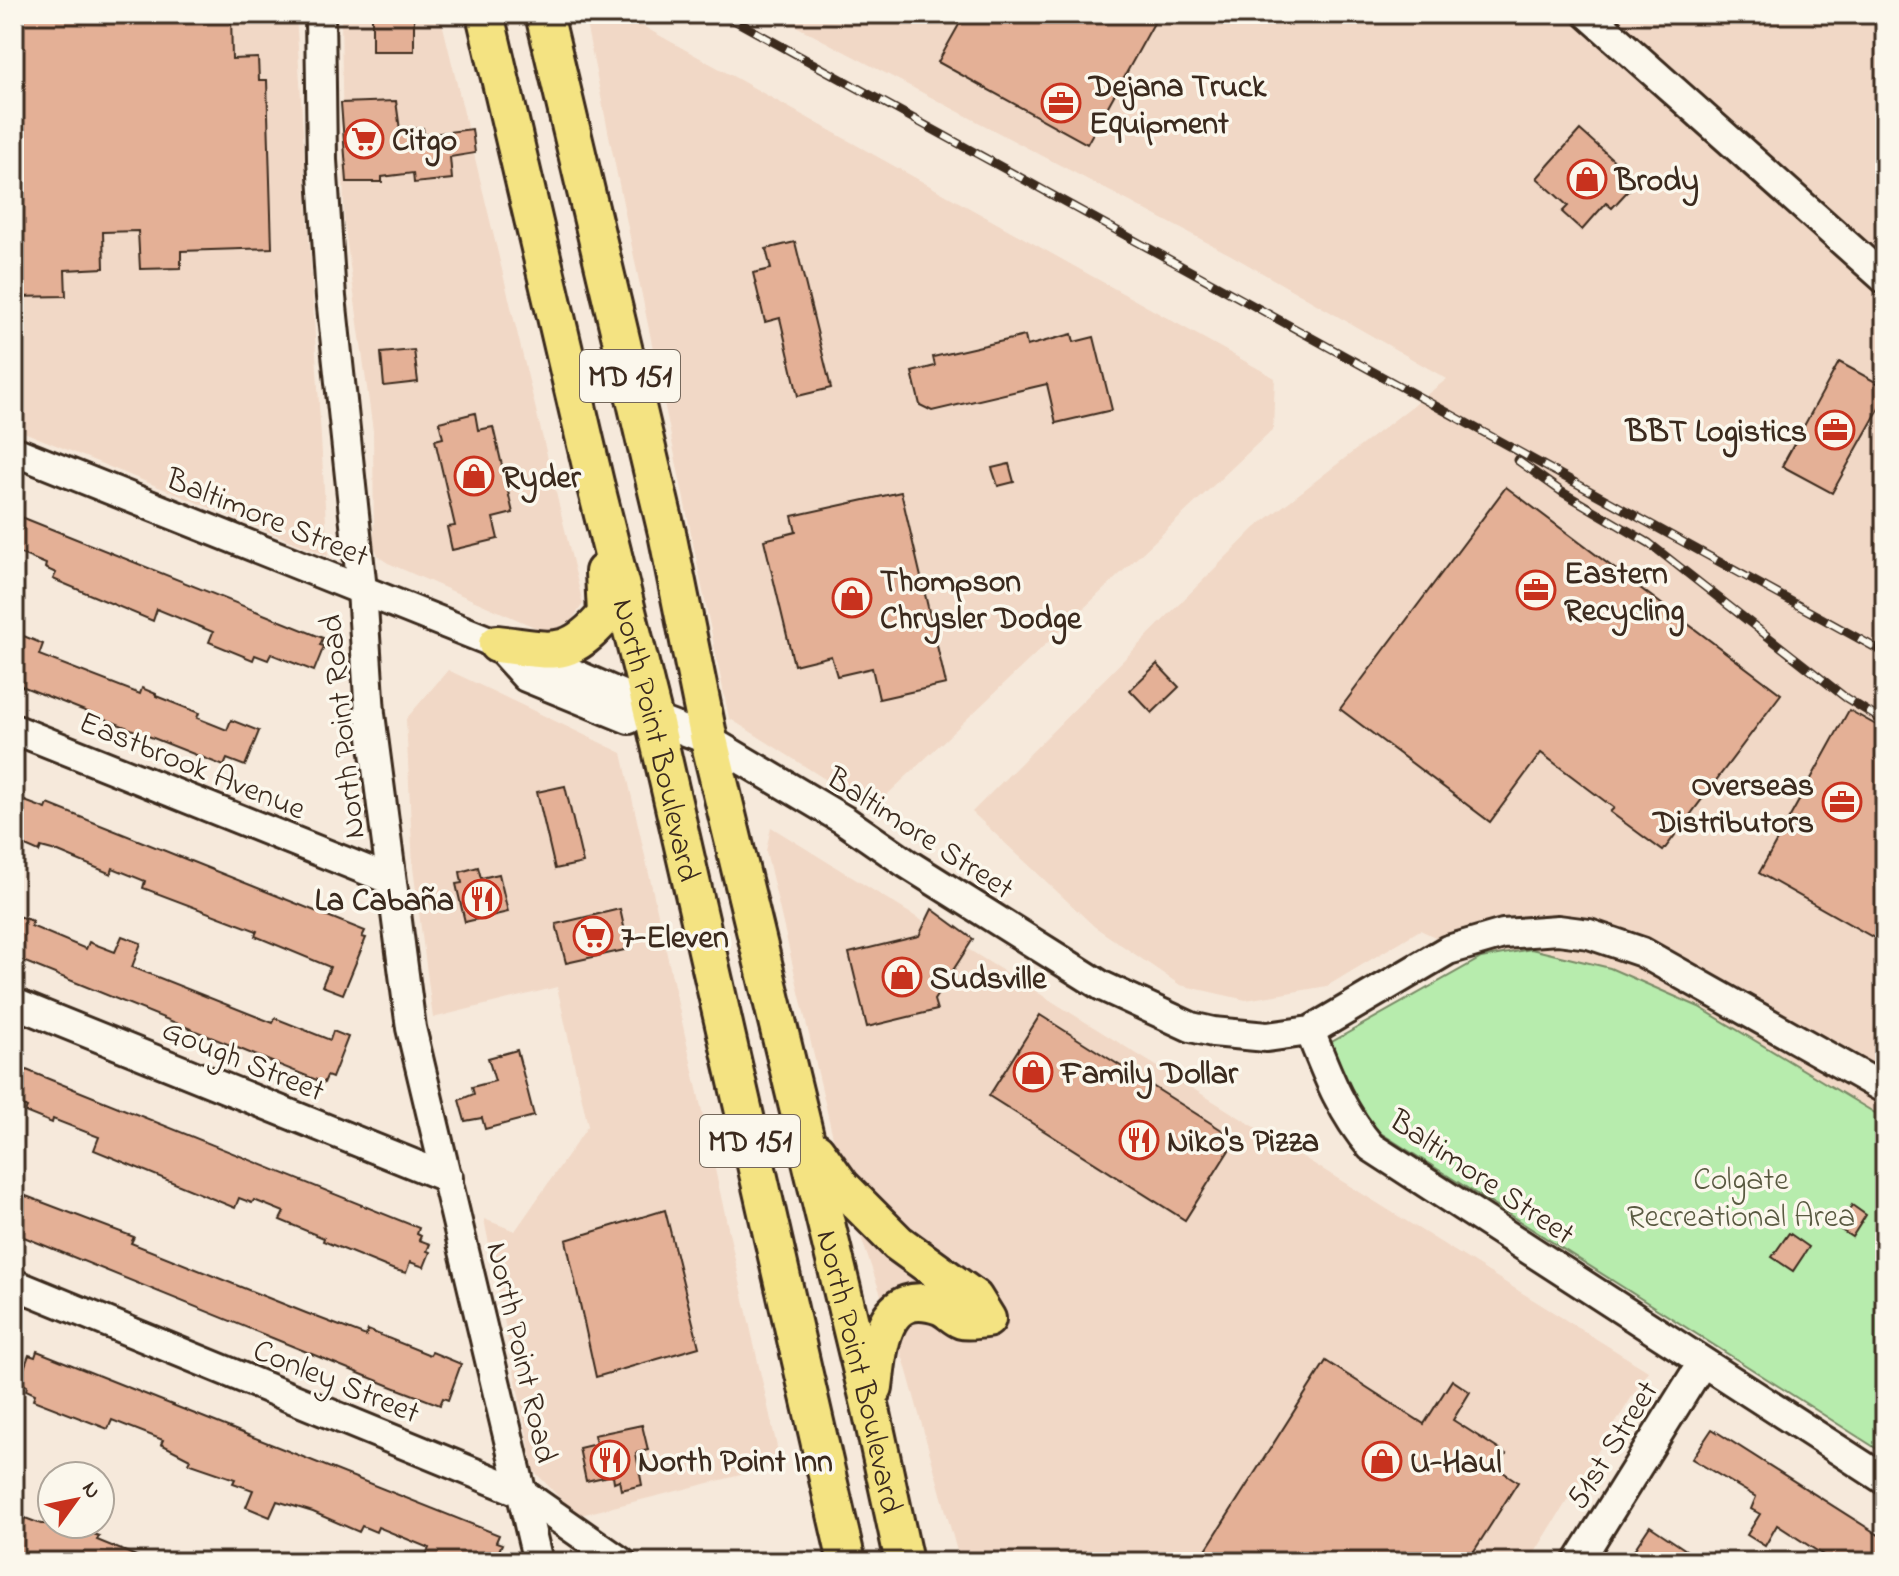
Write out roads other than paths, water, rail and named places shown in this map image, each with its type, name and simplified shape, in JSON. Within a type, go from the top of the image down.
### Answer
[{"type":"main road","name":"North Point Boulevard","points":[[485,14],[654,719],[847,1562]]},
{"type":"main road","name":"North Point Boulevard","points":[[544,14],[667,533],[709,740],[871,1409],[904,1562]]},
{"type":"main road","points":[[497,644],[566,649],[582,641],[606,615],[595,483]]},
{"type":"main road","points":[[806,1138],[841,1186],[898,1243],[974,1298],[987,1319],[962,1320],[940,1306],[915,1303],[888,1318],[880,1337],[871,1409]]},
{"type":"street","name":"North Point Road","points":[[320,14],[322,160],[331,297],[362,590],[370,714],[411,1028],[538,1562]]},
{"type":"street","points":[[1588,14],[1885,279]]},
{"type":"street","name":"Baltimore Street","points":[[14,451],[497,644],[534,656],[620,694],[654,719],[709,740],[844,820],[918,871],[1102,986],[1164,1016],[1202,1030],[1239,1035],[1279,1036],[1310,1031],[1339,1104],[1353,1127],[1371,1147],[1885,1480]]},
{"type":"street","name":"Eastbrook Avenue","points":[[14,729],[391,880]]},
{"type":"street","points":[[1310,1031],[1433,957],[1468,942],[1503,934],[1558,930],[1589,934],[1642,952],[1885,1089]]},
{"type":"street","name":"Gough Street","points":[[14,1003],[448,1178]]},
{"type":"street","name":"Conley Street","points":[[14,1284],[521,1492],[621,1562]]},
{"type":"street","name":"51st Street","points":[[1578,1562],[1702,1363]]},
{"type":"railway","points":[[723,14],[1885,653]]},
{"type":"railway","points":[[1517,460],[1562,492],[1649,543],[1846,698],[1885,722]]},
{"type":"place","name":"Dejana Truck Equipment","points":[[1061,103]]},
{"type":"place","name":"Citgo","points":[[364,139]]},
{"type":"place","name":"Brody","points":[[1587,179]]},
{"type":"place","name":"BBT Logistics","points":[[1835,430]]},
{"type":"place","name":"Ryder","points":[[474,476]]},
{"type":"place","name":"Eastern Recycling","points":[[1536,590]]},
{"type":"place","name":"Thompson Chrysler Dodge","points":[[852,598]]},
{"type":"place","name":"Overseas Distributors","points":[[1842,802]]},
{"type":"place","name":"La Cabaña","points":[[482,899]]},
{"type":"place","name":"7-Eleven","points":[[593,936]]},
{"type":"place","name":"Sudsville","points":[[902,977]]},
{"type":"place","name":"Family Dollar","points":[[1033,1072]]},
{"type":"place","name":"Niko's Pizza","points":[[1139,1140]]},
{"type":"place","name":"North Point Inn","points":[[610,1460]]},
{"type":"place","name":"U-Haul","points":[[1382,1461]]},
{"type":"park label","name":"Colgate Recreational Area","points":[[1741,1196]]}]
